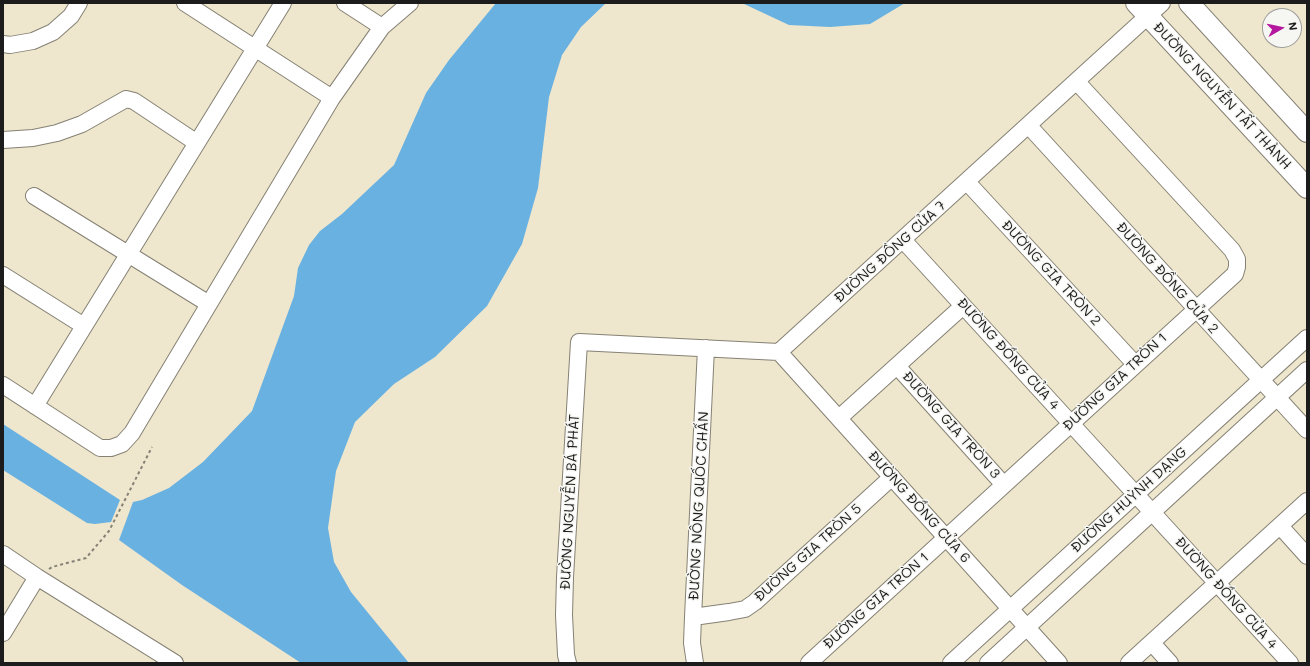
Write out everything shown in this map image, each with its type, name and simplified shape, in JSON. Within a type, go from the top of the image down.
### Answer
[{"type":"main road","points":[[1189,3],[1307,132]]},
{"type":"main road","name":"ĐƯỜNG NGUYỄN TẤT THÀNH","points":[[1149,8],[1307,188]]},
{"type":"street","points":[[3,44],[10,45],[33,41],[53,32],[71,16],[79,3]]},
{"type":"street","points":[[185,3],[332,98]]},
{"type":"street","points":[[35,406],[283,3]]},
{"type":"street","points":[[345,3],[387,23]]},
{"type":"street","points":[[3,385],[100,448],[111,448],[122,444],[132,433],[332,98],[387,23],[399,3]]},
{"type":"street","points":[[387,23],[410,3]]},
{"type":"street","name":"ĐƯỜNG ĐỒNG CỬA 7","points":[[779,352],[1077,82],[1149,8]]},
{"type":"street","name":"ĐƯỜNG GIA TRÒN 1","points":[[809,663],[1235,274],[1237,259],[1232,250],[1077,82]]},
{"type":"street","points":[[3,140],[33,138],[57,133],[82,124],[126,99],[134,101],[197,143]]},
{"type":"street","name":"ĐƯỜNG ĐỒNG CỬA 2","points":[[1029,126],[1260,381],[1307,430]]},
{"type":"street","name":"ĐƯỜNG GIA TRÒN 2","points":[[967,182],[1135,364]]},
{"type":"street","points":[[34,196],[209,304]]},
{"type":"street","name":"ĐƯỜNG ĐỒNG CỬA 4","points":[[903,240],[1290,663]]},
{"type":"street","points":[[3,275],[84,326]]},
{"type":"street","points":[[839,418],[964,306]]},
{"type":"street","name":"ĐƯỜNG HUỲNH DẠNG","points":[[951,663],[1307,338]]},
{"type":"street","name":"ĐƯỜNG NGUYỄN BÁ PHÁT","points":[[568,663],[566,655],[564,615],[565,577],[579,342],[706,348]]},
{"type":"street","points":[[706,348],[779,352]]},
{"type":"street","name":"ĐƯỜNG NÔNG QUỐC CHẤN","points":[[696,663],[692,643],[706,348]]},
{"type":"street","name":"ĐƯỜNG ĐỒNG CỬA 6","points":[[779,352],[1059,663]]},
{"type":"street","name":"ĐƯỜNG GIA TRÒN 3","points":[[897,366],[1004,485]]},
{"type":"street","name":"ĐƯỜNG HUỲNH DẠNG","points":[[988,663],[1307,370]]},
{"type":"street","name":"ĐƯỜNG GIA TRÒN 5","points":[[693,617],[735,611],[745,608],[755,602],[892,477]]},
{"type":"street","points":[[1129,663],[1307,501]]},
{"type":"street","points":[[1280,526],[1307,556]]},
{"type":"street","points":[[3,554],[37,577],[175,663]]},
{"type":"street","points":[[3,633],[37,577]]},
{"type":"street","points":[[1152,643],[1170,663]]},
{"type":"path","points":[[37,577],[52,567],[86,558],[109,531],[152,447]]},
{"type":"water","points":[[496,3],[606,3],[581,27],[562,55],[549,97],[538,188],[522,244],[487,306],[435,357],[394,384],[355,422],[336,471],[328,528],[334,562],[351,592],[409,663],[301,663],[182,585],[119,540],[133,502],[142,500],[169,488],[203,462],[252,411],[294,296],[298,268],[309,245],[320,231],[342,214],[394,165],[426,93],[449,60]]},
{"type":"water","points":[[742,3],[905,3],[870,24],[830,27],[789,25]]},
{"type":"water","points":[[3,424],[120,500],[111,522],[95,524],[87,523],[3,470]]}]
